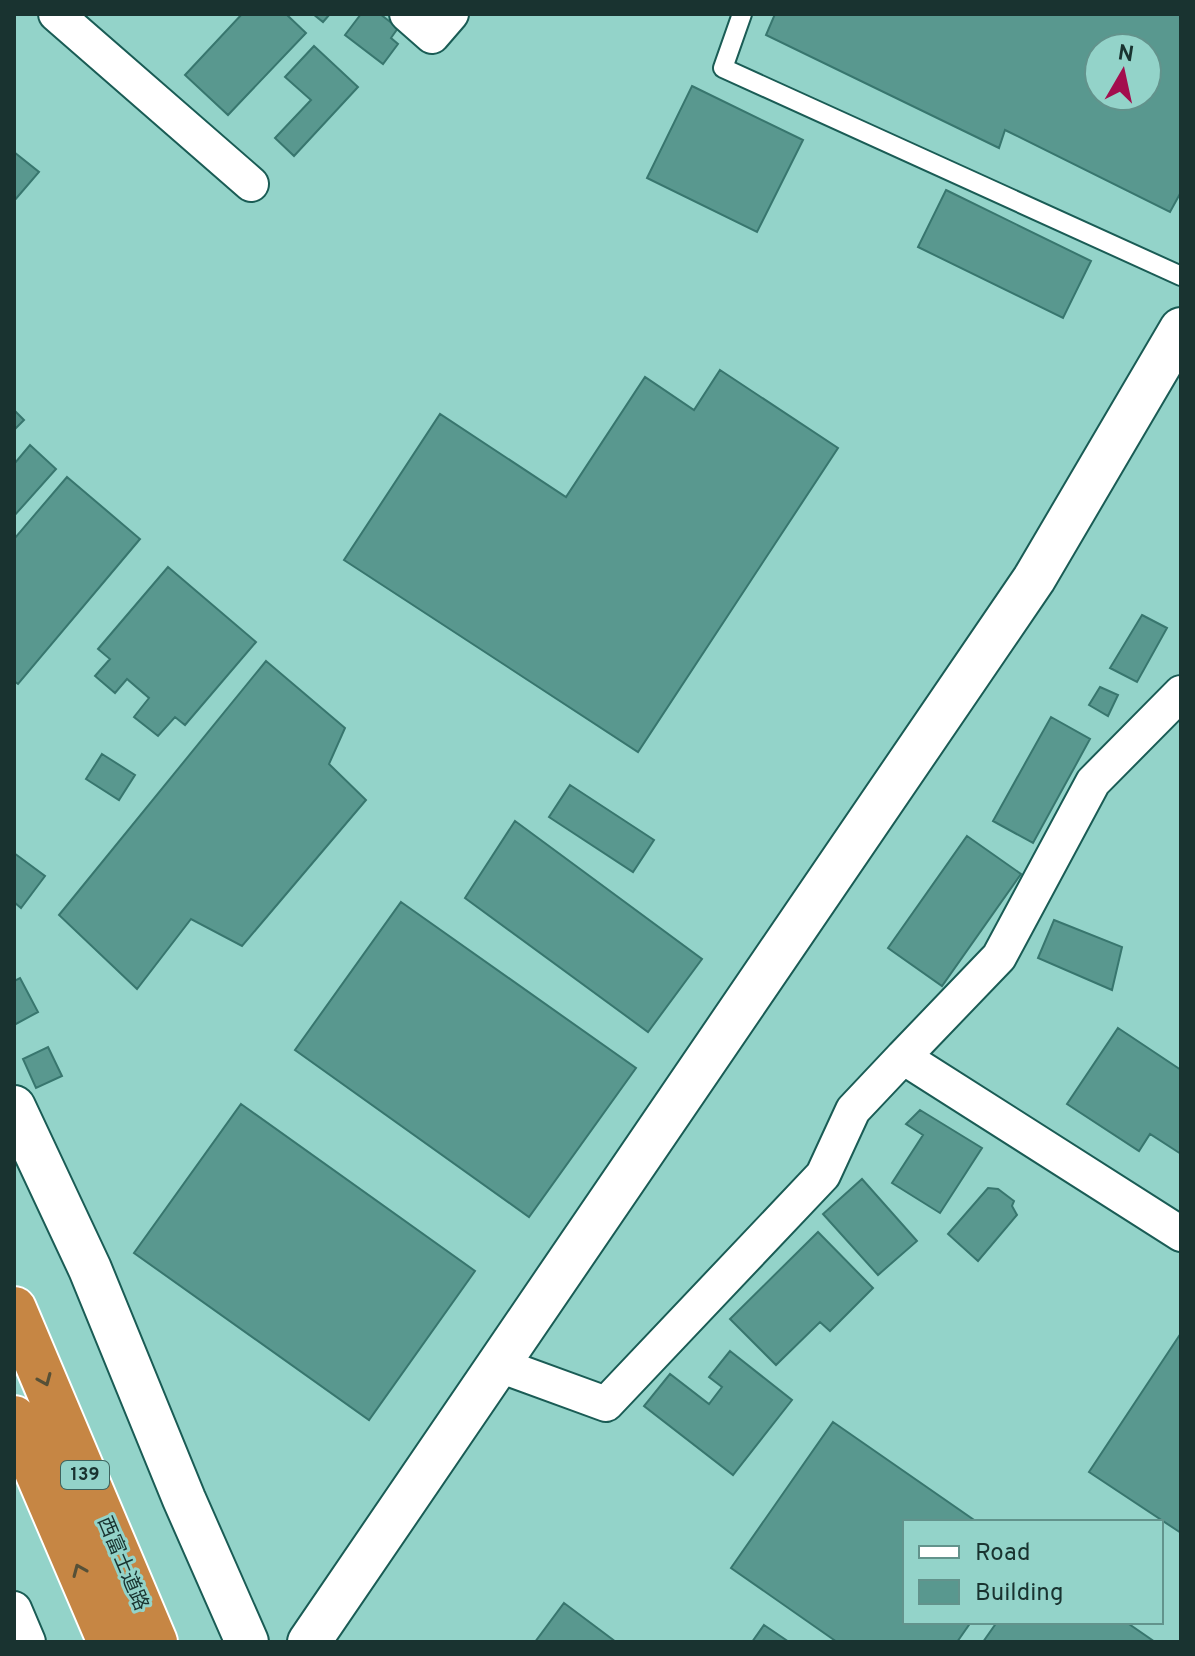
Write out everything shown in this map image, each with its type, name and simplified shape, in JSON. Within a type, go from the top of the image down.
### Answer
[{"type":"highway","name":"西富士道路","points":[[14,1309],[155,1642]]},
{"type":"highway","name":"西富士道路","points":[[14,1418],[110,1642]]},
{"type":"street","points":[[56,14],[251,184]]},
{"type":"street","points":[[407,14],[432,36],[451,14]]},
{"type":"street","points":[[309,1642],[1034,579],[1181,329]]},
{"type":"street","points":[[499,1365],[606,1404],[823,1175],[853,1110],[999,957],[1093,782],[1181,693]]},
{"type":"street","points":[[903,1057],[1181,1234]]},
{"type":"street","points":[[14,1107],[90,1269],[184,1499],[247,1642]]},
{"type":"street","points":[[14,1609],[28,1642]]},
{"type":"lane","points":[[742,14],[723,68],[1176,273]]},
{"type":"building","points":[[242,14],[286,14],[306,33],[228,115],[185,75]]},
{"type":"building","points":[[313,14],[330,14],[323,22]]},
{"type":"building","points":[[361,14],[380,14],[398,28],[391,38],[398,44],[383,64],[345,35]]},
{"type":"building","points":[[775,14],[1181,14],[1181,192],[1170,212],[1005,130],[999,148],[766,35]]},
{"type":"building","points":[[314,46],[358,87],[294,156],[275,138],[311,100],[285,77]]},
{"type":"building","points":[[692,86],[803,140],[757,232],[647,178]]},
{"type":"building","points":[[14,152],[39,172],[14,201]]},
{"type":"building","points":[[946,190],[1091,261],[1063,318],[918,247]]},
{"type":"building","points":[[720,370],[838,448],[638,752],[344,560],[440,414],[566,497],[645,377],[694,410]]},
{"type":"building","points":[[14,410],[24,420],[14,430]]},
{"type":"building","points":[[30,445],[56,469],[14,516],[14,464]]},
{"type":"building","points":[[67,477],[140,539],[18,684],[14,681],[14,539]]},
{"type":"building","points":[[168,567],[256,642],[185,725],[175,717],[158,736],[134,717],[149,698],[127,679],[115,693],[95,676],[110,659],[98,649]]},
{"type":"building","points":[[1142,615],[1167,628],[1137,682],[1110,668]]},
{"type":"building","points":[[266,661],[345,728],[329,764],[366,800],[242,946],[191,919],[137,989],[59,915]]},
{"type":"building","points":[[1100,687],[1118,695],[1108,716],[1089,705]]},
{"type":"building","points":[[1051,717],[1090,739],[1033,843],[993,821]]},
{"type":"building","points":[[102,754],[135,775],[119,800],[86,779]]},
{"type":"building","points":[[570,785],[654,840],[633,872],[549,817]]},
{"type":"building","points":[[515,821],[702,959],[648,1032],[465,898]]},
{"type":"building","points":[[967,836],[1021,874],[942,986],[888,948]]},
{"type":"building","points":[[14,853],[45,876],[21,908],[14,902]]},
{"type":"building","points":[[401,902],[636,1068],[529,1217],[295,1050]]},
{"type":"building","points":[[1054,920],[1122,947],[1112,990],[1038,958]]},
{"type":"building","points":[[20,978],[38,1012],[14,1025],[14,981]]},
{"type":"building","points":[[1118,1028],[1181,1070],[1181,1154],[1150,1134],[1139,1151],[1067,1104]]},
{"type":"building","points":[[48,1047],[62,1076],[36,1088],[23,1059]]},
{"type":"building","points":[[241,1104],[475,1271],[369,1420],[134,1253]]},
{"type":"building","points":[[920,1110],[982,1148],[940,1213],[892,1183],[923,1135],[906,1124]]},
{"type":"building","points":[[862,1179],[917,1241],[878,1275],[823,1214]]},
{"type":"building","points":[[988,1188],[998,1189],[1014,1201],[1012,1206],[1017,1215],[978,1261],[948,1234]]},
{"type":"building","points":[[818,1232],[873,1288],[830,1331],[820,1322],[776,1365],[730,1319]]},
{"type":"building","points":[[1181,1333],[1181,1533],[1089,1472]]},
{"type":"building","points":[[730,1351],[792,1400],[733,1475],[644,1406],[670,1374],[709,1404],[722,1387],[709,1377]]},
{"type":"building","points":[[833,1422],[974,1520],[903,1520],[903,1624],[970,1624],[957,1642],[837,1642],[731,1568]]},
{"type":"building","points":[[564,1603],[616,1642],[535,1642]]},
{"type":"building","points":[[996,1624],[1129,1624],[1155,1642],[983,1642]]},
{"type":"building","points":[[764,1625],[789,1642],[752,1642]]}]
